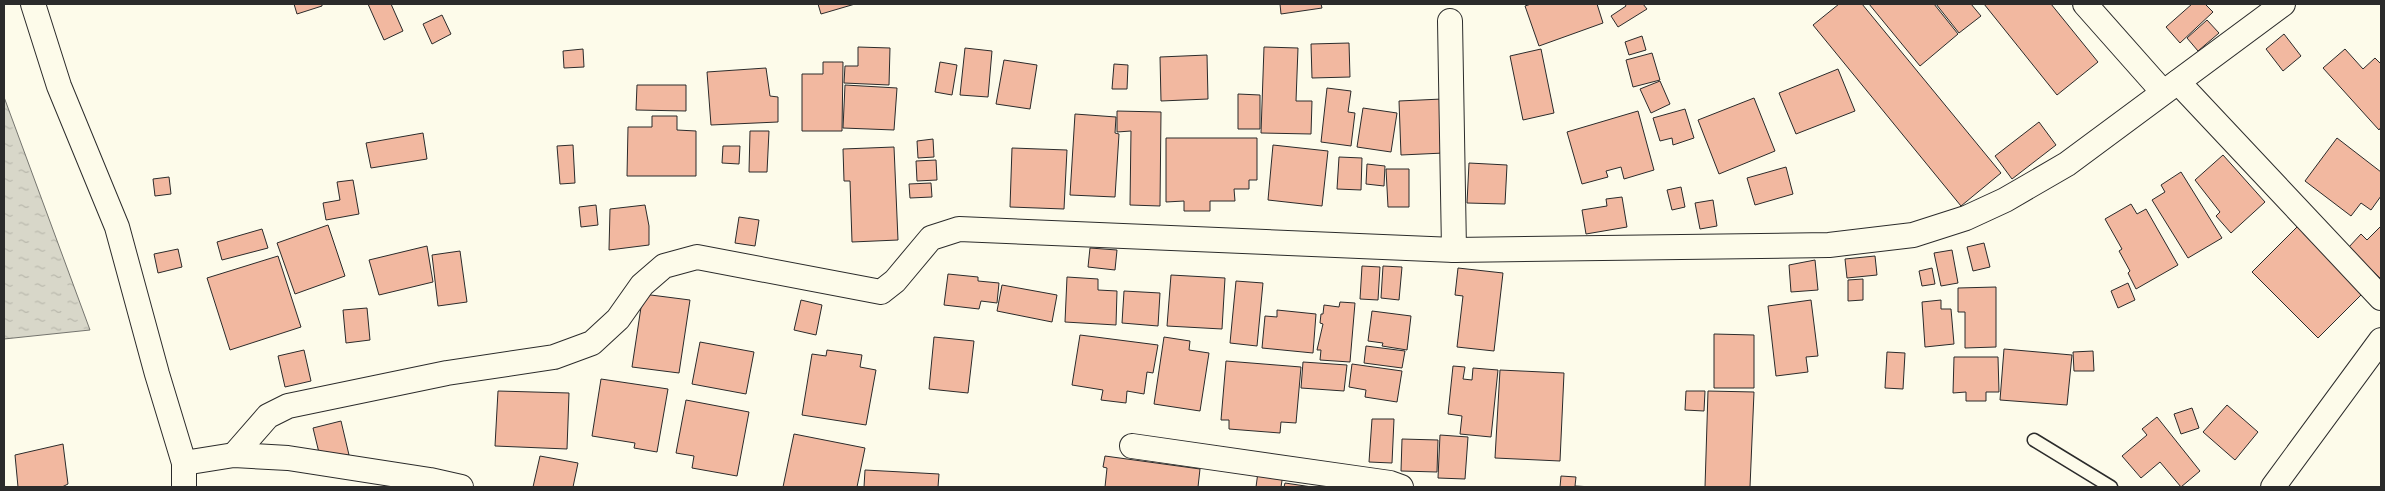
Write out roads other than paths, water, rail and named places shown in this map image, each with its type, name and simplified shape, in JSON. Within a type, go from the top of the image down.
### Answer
[{"type":"street","points":[[33,4],[59,86],[117,227],[157,374],[184,463],[184,487]]},
{"type":"street","points":[[2085,4],[2381,298]]},
{"type":"street","points":[[234,455],[268,416],[288,406],[447,373],[554,357],[592,343],[618,319],[642,285],[664,266],[698,257],[881,292],[895,281],[931,238],[959,229],[1454,250],[1829,244],[1913,235],[1966,218],[2005,200],[2067,164],[2283,4]]},
{"type":"street","points":[[1450,21],[1454,250]]},
{"type":"street","points":[[2273,487],[2381,340]]},
{"type":"street","points":[[1132,446],[1393,486]]},
{"type":"street","points":[[184,463],[234,455],[288,458],[461,487]]},
{"type":"lane","points":[[2034,440],[2111,487]]},
{"type":"water","points":[[4,97],[90,330],[4,339]]}]
